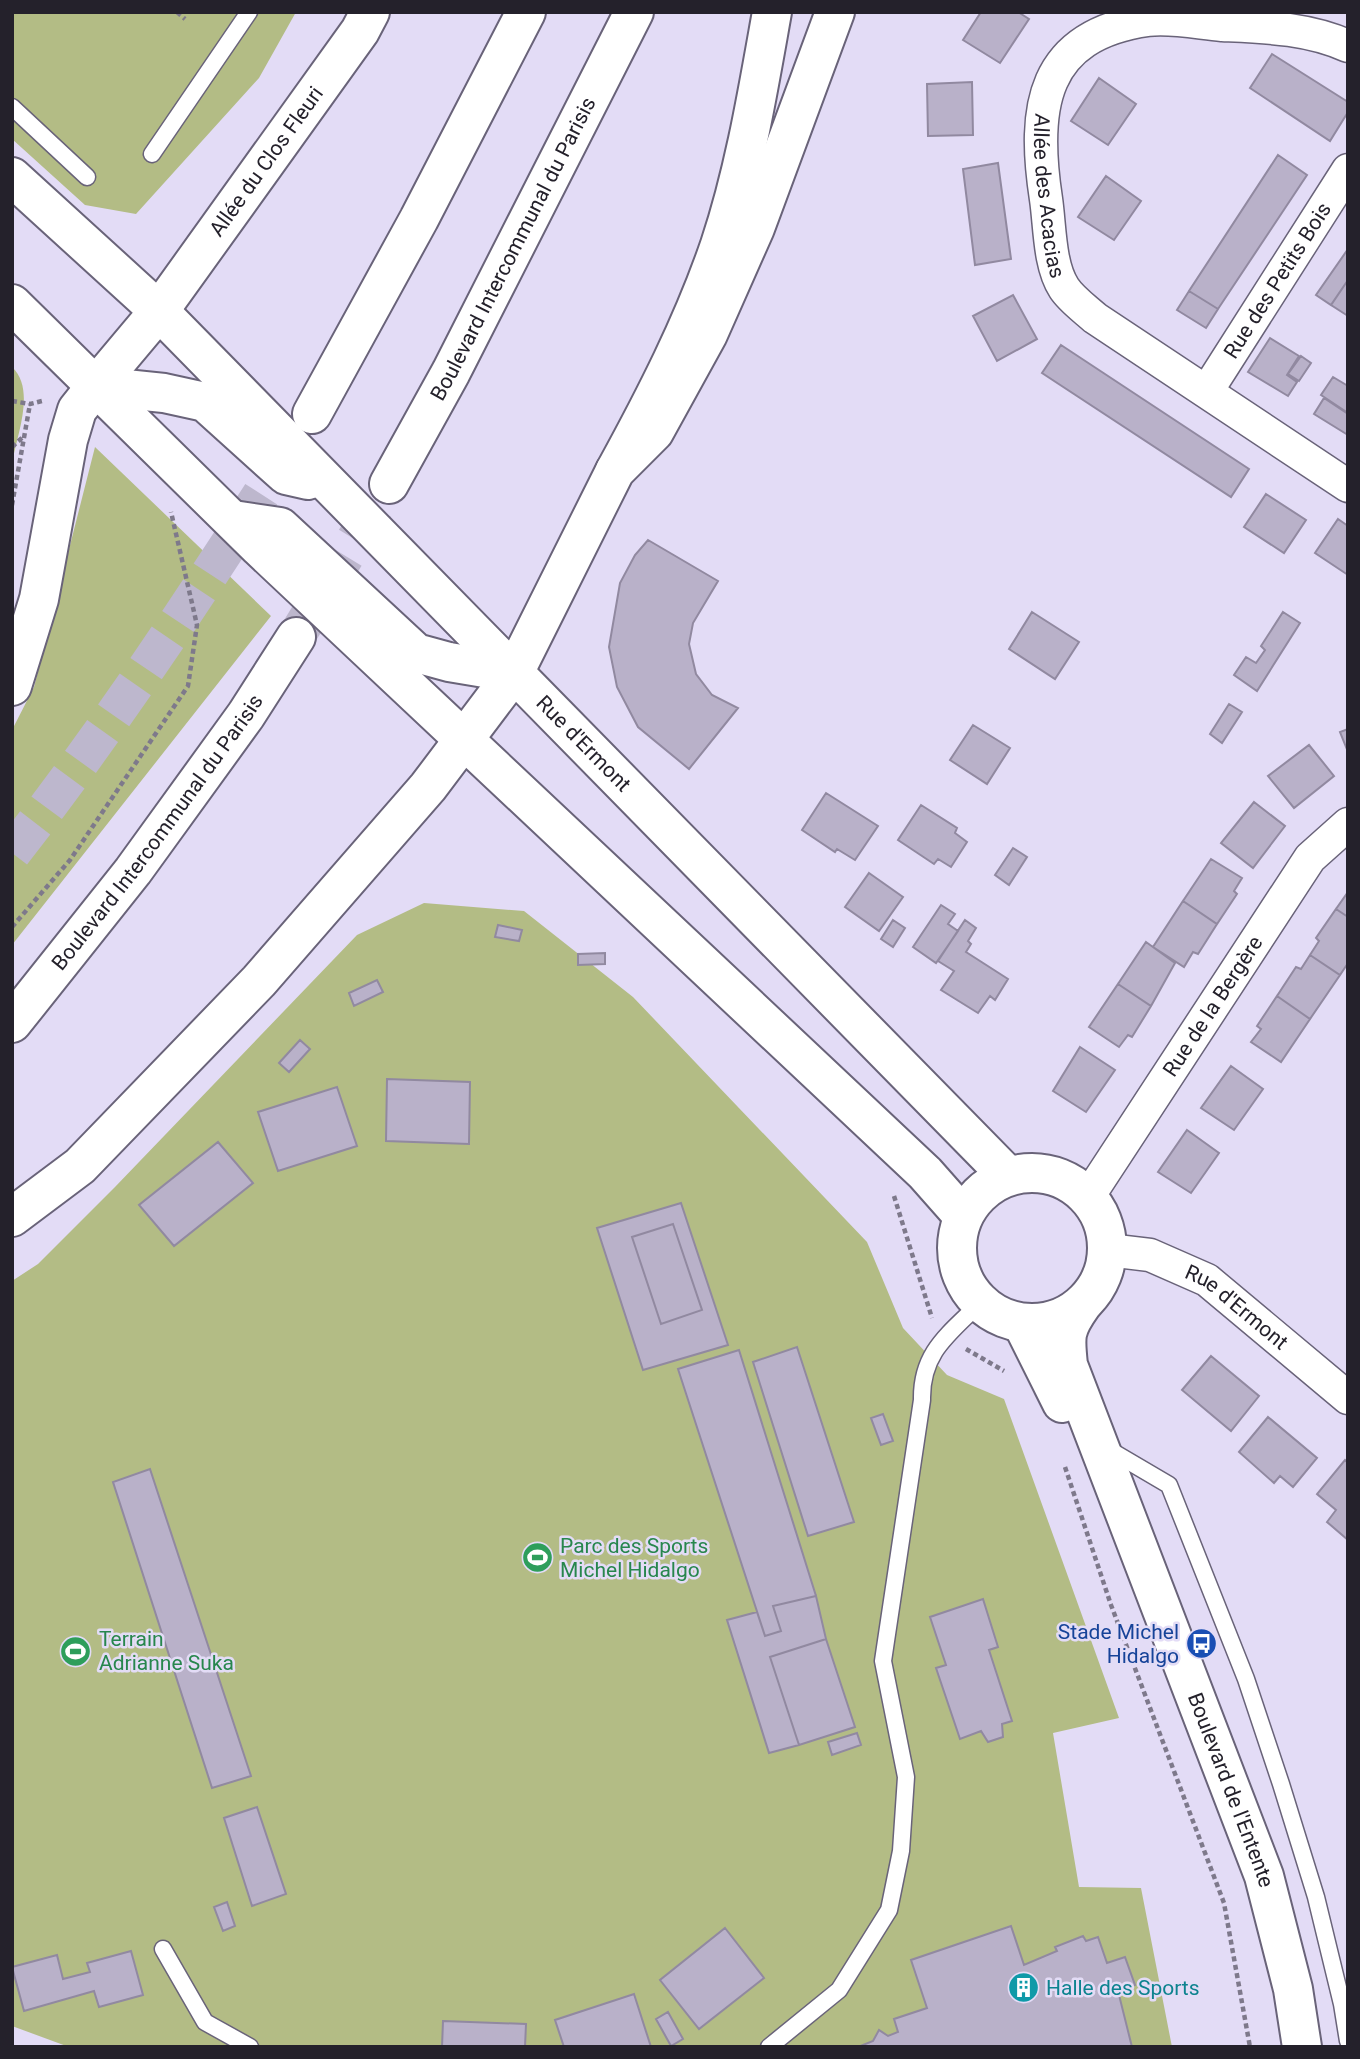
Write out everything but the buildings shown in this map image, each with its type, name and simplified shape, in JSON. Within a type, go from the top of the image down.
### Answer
[{"type":"main road","points":[[312,415],[413,230],[526,12]]},
{"type":"main road","name":"Boulevard Intercommunal du Parisis","points":[[389,484],[451,372],[635,12]]},
{"type":"main road","points":[[12,1217],[80,1166],[258,981],[428,786],[514,673],[615,471],[660,388],[720,244],[753,119],[772,12]]},
{"type":"main road","points":[[615,471],[654,432],[708,334],[755,228],[835,12]]},
{"type":"main road","name":"Allée du Clos Fleuri","points":[[12,686],[38,599],[68,440],[77,410],[159,311],[368,18]]},
{"type":"main road","name":"Rue d'Ermont","points":[[12,177],[159,311],[1008,1176]]},
{"type":"main road","points":[[12,304],[233,520],[915,1163],[963,1216]]},
{"type":"main road","points":[[96,386],[164,393],[205,402],[286,475],[330,484]]},
{"type":"main road","points":[[233,520],[281,527],[416,653],[514,673]]},
{"type":"main road","name":"Boulevard Intercommunal du Parisis","points":[[12,1023],[133,871],[246,715],[296,637]]},
{"type":"main road","points":[[1030,1172],[1051,1175],[1071,1184],[1088,1197],[1102,1222],[1108,1250],[1104,1270],[1095,1290],[1081,1306],[1063,1317],[1043,1323],[1023,1323],[1000,1317],[980,1303],[965,1284],[957,1262],[957,1238],[963,1216],[975,1198],[990,1185],[1008,1176],[1030,1172]]},
{"type":"main road","name":"Boulevard de l'Entente","points":[[1081,1306],[1069,1323],[1065,1336],[1067,1356],[1264,1876],[1293,1989],[1302,2047]]},
{"type":"main road","name":"Boulevard de l'Entente","points":[[1023,1323],[1047,1369],[1076,1436],[1109,1535],[1243,1896],[1266,1974],[1277,2047]]},
{"type":"street","name":"Allée des Acacias","points":[[1348,46],[1294,29],[1150,20],[1101,30],[1068,55],[1047,89],[1040,119],[1043,178],[1057,271],[1064,289],[1095,318],[1348,486]]},
{"type":"street","name":"Rue des Petits Bois","points":[[1207,391],[1348,170]]},
{"type":"street","name":"Rue de la Bergère","points":[[1088,1197],[1310,858],[1348,824]]},
{"type":"street","name":"Rue d'Ermont","points":[[1108,1250],[1150,1255],[1207,1280],[1348,1398]]},
{"type":"lane","points":[[152,154],[248,12]]},
{"type":"lane","points":[[12,107],[88,177]]},
{"type":"lane","points":[[769,2047],[839,1990],[889,1910],[901,1851],[906,1777],[883,1661],[922,1400],[922,1377],[938,1345],[980,1303]]},
{"type":"lane","points":[[1098,1443],[1169,1485],[1246,1679],[1281,1784],[1316,1897],[1342,2004],[1348,2041]]},
{"type":"lane","points":[[163,1949],[205,2022],[250,2047]]},
{"type":"path","points":[[177,12],[185,19]]},
{"type":"path","points":[[12,505],[30,404]]},
{"type":"path","points":[[12,447],[24,436]]},
{"type":"path","points":[[12,927],[70,860],[188,686],[197,625],[169,508]]},
{"type":"path","points":[[894,1194],[933,1321],[971,1353],[1015,1377]]},
{"type":"path","points":[[1062,1459],[1111,1605],[1224,1903],[1250,2047]]},
{"type":"green space","points":[[12,12],[296,12],[259,78],[136,214],[85,205],[12,139]]},
{"type":"green space","points":[[12,367],[23,387],[24,400],[12,463]]},
{"type":"green space","points":[[95,447],[271,616],[12,945],[12,730],[34,687]]},
{"type":"green space","name":"Parc des Sports Michel Hidalgo","points":[[424,903],[524,911],[633,997],[867,1242],[903,1328],[947,1375],[1004,1399],[1119,1718],[1053,1733],[1079,1887],[1141,1888],[1172,2047],[69,2047],[12,2026],[12,1281],[38,1264],[115,1187],[357,935]]},
{"type":"tunnel","points":[[12,853],[194,598],[296,440]]},
{"type":"tunnel","points":[[296,637],[389,484]]},
{"type":"place","name":"Parc des Sports Michel Hidalgo","points":[[537,1558]]},
{"type":"place","name":"Stade Michel Hidalgo","points":[[1202,1644]]},
{"type":"place","name":"Terrain Adrianne Suka","points":[[76,1651]]},
{"type":"place","name":"Halle des Sports","points":[[1023,1988]]}]
